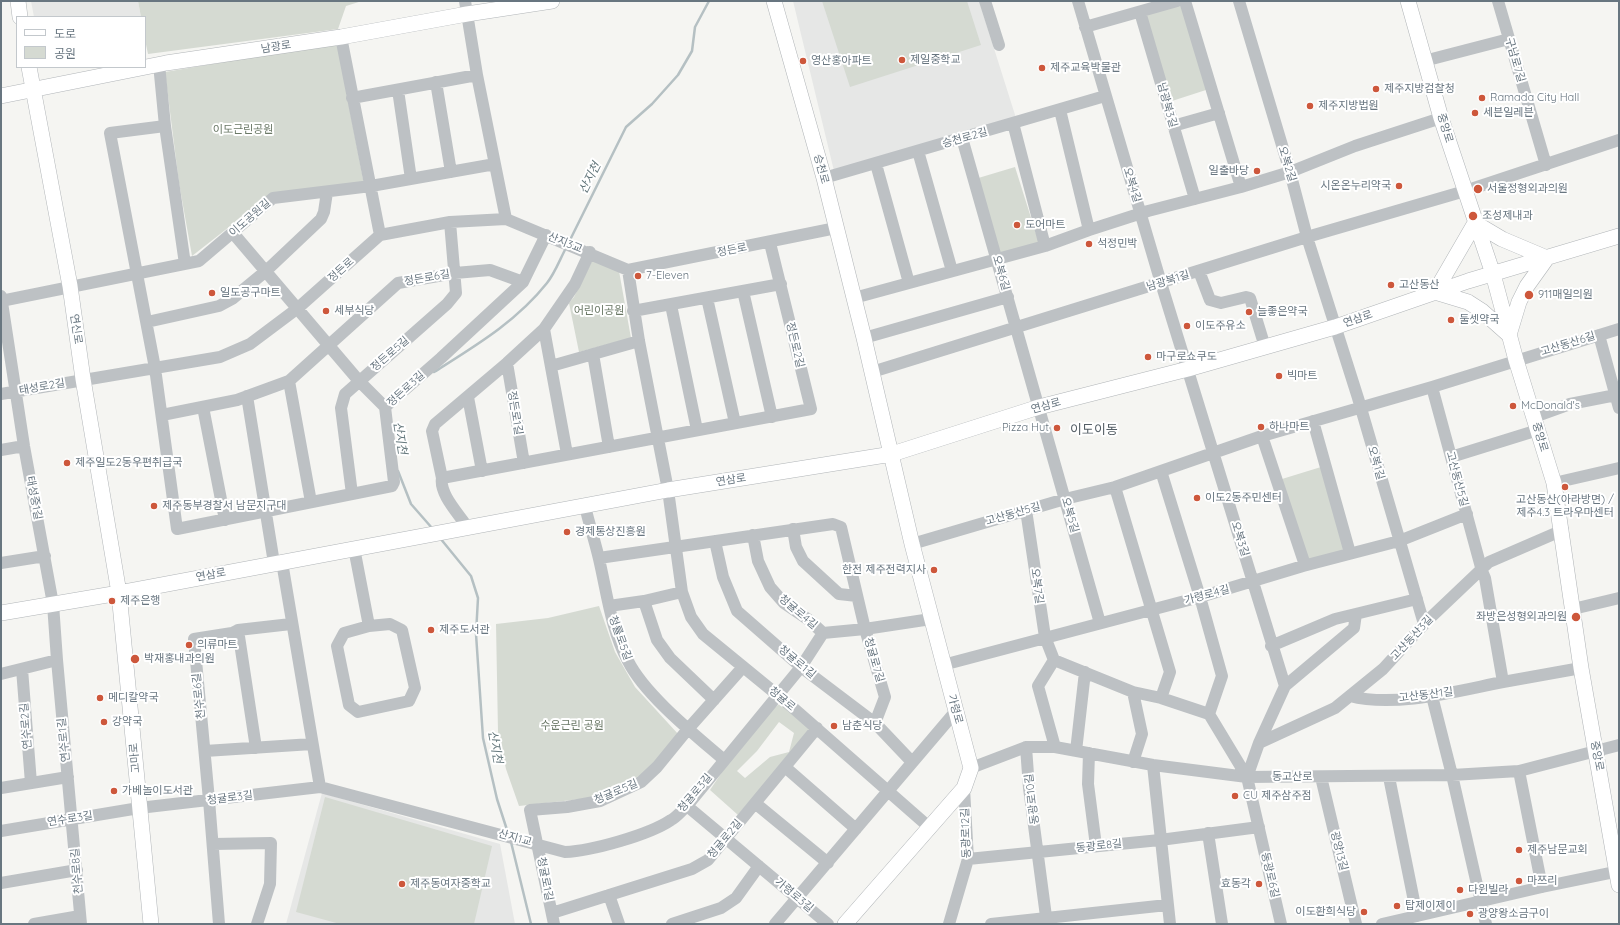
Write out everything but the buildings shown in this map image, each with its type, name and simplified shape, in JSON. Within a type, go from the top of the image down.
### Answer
[{"type":"main road","points":[[18,1],[20,16]]},
{"type":"main road","name":"남광로","points":[[146,67],[341,37],[466,7],[552,1]]},
{"type":"main road","name":"승천로","points":[[774,1],[824,178],[892,454]]},
{"type":"main road","name":"중앙로","points":[[1408,1],[1424,61],[1475,224],[1493,274],[1516,360],[1554,483],[1563,530],[1582,668],[1618,876]]},
{"type":"main road","name":"연신로","points":[[29,68],[70,286],[83,380],[120,593]]},
{"type":"main road","name":"남광로","points":[[1,96],[140,68]]},
{"type":"main road","points":[[1475,224],[1502,239],[1547,258],[1527,286],[1519,302],[1509,334],[1482,311],[1468,302],[1435,292],[1475,224]]},
{"type":"main road","name":"연삼로","points":[[1,613],[120,593],[420,535],[668,490],[892,454],[1039,407],[1188,369],[1335,327],[1435,292],[1619,236]]},
{"type":"main road","name":"가령로","points":[[892,454],[930,619],[971,768]]},
{"type":"main road","name":"고마로","points":[[120,593],[151,924]]},
{"type":"main road","points":[[845,924],[964,788],[971,768]]},
{"type":"street","points":[[985,1],[999,45]]},
{"type":"street","name":"오복4길","points":[[1078,1],[1105,96],[1188,369]]},
{"type":"street","points":[[1085,27],[1178,1]]},
{"type":"street","points":[[1185,1],[1242,187]]},
{"type":"street","name":"오복2길","points":[[1239,1],[1290,172],[1307,237],[1335,327]]},
{"type":"street","name":"구남로7길","points":[[1498,1],[1546,165]]},
{"type":"street","points":[[466,7],[477,75],[506,219]]},
{"type":"street","name":"남광북3길","points":[[1140,12],[1195,199]]},
{"type":"street","points":[[341,37],[380,235],[450,222],[506,219],[544,234]]},
{"type":"street","points":[[1424,61],[1509,39]]},
{"type":"street","points":[[159,64],[165,126],[185,264]]},
{"type":"street","points":[[352,98],[477,75]]},
{"type":"street","points":[[436,82],[451,172]]},
{"type":"street","points":[[398,90],[411,179]]},
{"type":"street","name":"승천로2길","points":[[824,178],[918,152],[1105,96]]},
{"type":"street","points":[[1060,110],[1089,230]]},
{"type":"street","points":[[1173,126],[1219,113]]},
{"type":"street","points":[[854,298],[1045,246],[1141,213],[1242,187],[1290,172],[1355,146],[1442,118]]},
{"type":"street","points":[[1013,123],[1045,246]]},
{"type":"street","points":[[155,368],[138,272],[110,133],[165,126]]},
{"type":"street","name":"오복6길","points":[[962,138],[1039,407]]},
{"type":"street","points":[[1465,191],[1618,143]]},
{"type":"street","points":[[918,152],[952,271]]},
{"type":"street","name":"이도공원길","points":[[1,299],[199,261],[234,233],[273,198],[370,186],[495,164]]},
{"type":"street","points":[[876,164],[909,283]]},
{"type":"street","name":"남광북1길","points":[[872,372],[1307,237],[1465,191]]},
{"type":"street","points":[[147,322],[219,306],[232,298],[266,271],[321,219],[324,212],[327,192]]},
{"type":"street","name":"정든로5길","points":[[352,494],[340,408],[345,394],[447,304],[456,293],[455,273],[451,250],[450,222]]},
{"type":"street","name":"정든로","points":[[628,270],[770,243],[836,228]]},
{"type":"street","points":[[234,233],[359,381],[385,407]]},
{"type":"street","name":"산지3교","points":[[544,234],[590,252]]},
{"type":"street","name":"정든로3길","points":[[155,368],[177,529],[389,488],[394,482],[385,407],[441,358],[523,282],[544,234]]},
{"type":"street","name":"정든로","points":[[83,380],[220,357],[250,344],[298,308],[380,235]]},
{"type":"street","name":"정든로2길","points":[[657,438],[811,409],[770,243]]},
{"type":"street","points":[[465,528],[441,484],[442,478],[432,431],[435,424],[507,363],[544,329],[575,284],[590,252],[628,270],[633,311],[668,490]]},
{"type":"street","name":"정든로6길","points":[[162,415],[248,396],[288,381],[398,283],[455,273],[490,270],[523,282]]},
{"type":"street","points":[[1198,271],[1210,300],[1221,303],[1246,297],[1250,298],[1265,347]]},
{"type":"street","points":[[633,311],[781,284]]},
{"type":"street","points":[[743,291],[772,417]]},
{"type":"street","points":[[864,338],[1008,297]]},
{"type":"street","points":[[707,298],[735,423]]},
{"type":"street","name":"태성중1길","points":[[1,299],[5,350],[15,392],[53,604]]},
{"type":"street","points":[[671,305],[697,430]]},
{"type":"street","name":"오복1길","points":[[1335,327],[1424,624]]},
{"type":"street","points":[[544,329],[567,454]]},
{"type":"street","name":"고산동산6길","points":[[1516,360],[1619,329]]},
{"type":"street","points":[[1599,335],[1619,408]]},
{"type":"street","points":[[551,366],[639,341]]},
{"type":"street","points":[[593,354],[609,447]]},
{"type":"street","name":"고산동산5길","points":[[912,544],[1065,499],[1115,487],[1262,436],[1432,387],[1516,360]]},
{"type":"street","name":"정든로1길","points":[[507,363],[524,463]]},
{"type":"street","name":"오복3길","points":[[1188,369],[1271,646],[1285,686]]},
{"type":"street","name":"태성로2길","points":[[1,394],[83,380]]},
{"type":"street","points":[[288,381],[311,502]]},
{"type":"street","name":"고산동산5길","points":[[1432,387],[1482,571]]},
{"type":"street","points":[[1451,457],[1536,424],[1570,404],[1616,395]]},
{"type":"street","points":[[248,396],[267,511],[291,624],[320,787]]},
{"type":"street","points":[[468,396],[482,471]]},
{"type":"street","points":[[203,407],[225,520]]},
{"type":"street","name":"오복5길","points":[[1039,407],[1100,623]]},
{"type":"street","points":[[1313,421],[1350,553]]},
{"type":"street","points":[[1262,436],[1305,565]]},
{"type":"street","points":[[442,478],[657,438]]},
{"type":"street","points":[[1,450],[24,446]]},
{"type":"street","points":[[1554,483],[1619,468]]},
{"type":"street","points":[[1161,472],[1200,597],[1222,676],[1209,714]]},
{"type":"street","points":[[1115,487],[1170,672],[1161,698]]},
{"type":"street","name":"청귤로","points":[[668,490],[674,547],[682,592],[691,617],[703,634],[817,728],[929,827]]},
{"type":"street","name":"청률로5길","points":[[584,506],[599,558],[609,606],[617,634],[628,662],[645,685],[688,729],[723,759]]},
{"type":"street","name":"오복7길","points":[[1026,510],[1045,637],[1054,660]]},
{"type":"street","name":"가령로4길","points":[[943,665],[1200,597],[1305,565],[1399,541],[1467,514]]},
{"type":"street","name":"청귤로7길","points":[[674,547],[833,524],[841,527],[865,630],[885,698],[875,724]]},
{"type":"street","points":[[793,529],[796,547],[803,561],[839,594],[857,596]]},
{"type":"street","name":"고산동산3길","points":[[1259,744],[1335,708],[1383,669],[1424,624],[1490,562],[1563,530]]},
{"type":"street","name":"청귤로4길","points":[[753,535],[758,561],[770,587],[784,603],[809,620],[823,633],[865,630],[930,619]]},
{"type":"street","name":"청귤로1길","points":[[715,541],[723,577],[737,611],[801,667],[875,724],[912,762]]},
{"type":"street","points":[[599,558],[674,547]]},
{"type":"street","points":[[354,548],[369,626]]},
{"type":"street","points":[[1,563],[45,556]]},
{"type":"street","points":[[1482,571],[1485,578],[1502,682]]},
{"type":"street","points":[[609,606],[644,601],[682,592]]},
{"type":"street","points":[[1573,609],[1619,598]]},
{"type":"street","points":[[1271,646],[1335,619],[1417,600]]},
{"type":"street","points":[[644,601],[657,640],[670,658],[714,700]]},
{"type":"street","name":"연수로1길","points":[[53,604],[72,819]]},
{"type":"street","points":[[1247,777],[1259,744],[1285,686],[1354,628],[1356,614]]},
{"type":"street","name":"천수로6길","points":[[219,924],[210,800],[194,639],[232,633],[238,630],[291,624]]},
{"type":"street","points":[[390,624],[402,630],[415,688],[409,701],[358,712],[349,705],[337,646],[344,632],[369,626],[390,624]]},
{"type":"street","points":[[238,630],[256,748]]},
{"type":"street","name":"청귤로3길","points":[[538,845],[565,852],[583,851],[655,829],[672,820],[687,806],[723,759],[801,667],[823,633]]},
{"type":"street","points":[[1,674],[57,660]]},
{"type":"street","points":[[1055,747],[1038,686],[1054,660],[1133,692],[1161,698],[1209,714],[1247,777]]},
{"type":"street","name":"청귤로5길","points":[[530,810],[567,807],[600,801],[641,782],[657,767],[688,729],[743,667]]},
{"type":"street","name":"고산동산1길","points":[[1350,696],[1367,700],[1432,696],[1582,668]]},
{"type":"street","name":"연수로2길","points":[[22,669],[31,783]]},
{"type":"street","points":[[1076,751],[1086,672]]},
{"type":"street","points":[[1133,692],[1142,734],[1134,762]]},
{"type":"street","points":[[1432,696],[1482,901],[1486,924]]},
{"type":"street","points":[[776,924],[956,711]]},
{"type":"street","name":"청귤로2길","points":[[553,918],[610,895],[692,869],[708,860],[817,728]]},
{"type":"street","points":[[205,751],[312,744]]},
{"type":"street","name":"동고산로","points":[[971,768],[1026,747],[1055,747],[1153,765],[1247,777],[1452,776],[1519,771],[1619,745]]},
{"type":"street","name":"동광로10길","points":[[1026,747],[1029,788],[1046,921]]},
{"type":"street","points":[[1088,754],[1088,784],[1096,846]]},
{"type":"street","points":[[1153,765],[1170,924]]},
{"type":"street","points":[[785,767],[856,829]]},
{"type":"street","points":[[1519,771],[1542,887]]},
{"type":"street","points":[[1,788],[68,777]]},
{"type":"street","name":"동광로6길","points":[[1247,777],[1281,924]]},
{"type":"street","name":"광양13길","points":[[1321,777],[1356,924]]},
{"type":"street","points":[[1389,777],[1417,916]]},
{"type":"street","name":"청귤로3길","points":[[139,808],[320,787],[491,832]]},
{"type":"street","name":"동광로12길","points":[[949,924],[968,859],[964,788]]},
{"type":"street","points":[[755,803],[828,863]]},
{"type":"street","name":"가령로3길","points":[[687,806],[828,924]]},
{"type":"street","name":"연수로3길","points":[[1,831],[139,808]]},
{"type":"street","name":"청귤로1길","points":[[530,810],[553,918]]},
{"type":"street","name":"천수로8길","points":[[72,819],[81,920]]},
{"type":"street","points":[[1160,840],[1259,827]]},
{"type":"street","name":"산지1교","points":[[491,832],[538,845]]},
{"type":"street","points":[[1208,833],[1222,924]]},
{"type":"street","name":"동광로8길","points":[[1038,852],[1160,840]]},
{"type":"street","points":[[213,844],[271,843],[270,884],[257,924]]},
{"type":"street","points":[[968,859],[1038,852]]},
{"type":"street","points":[[672,924],[721,908],[736,898],[759,866]]},
{"type":"street","points":[[1,884],[76,870]]},
{"type":"street","points":[[1382,924],[1542,887],[1618,876]]},
{"type":"street","points":[[610,895],[619,924]]},
{"type":"street","points":[[992,924],[1046,921],[1167,905]]},
{"type":"street","points":[[34,924],[81,920]]},
{"type":"shaded area","points":[[31,1],[138,1],[141,16],[34,16]]},
{"type":"shaded area","name":"제일중학교","points":[[793,1],[979,1],[1016,118],[834,171]]},
{"type":"shaded area","name":"제주동여자중학교","points":[[322,793],[500,844],[515,924],[286,924]]},
{"type":"green space","points":[[138,1],[362,1],[346,6],[338,29],[148,54],[146,45],[146,16],[141,16]]},
{"type":"green space","points":[[822,1],[967,1],[981,45],[850,87]]},
{"type":"green space","points":[[1183,3],[1209,89],[1172,101],[1145,14]]},
{"type":"green space","name":"이도근린공원","points":[[337,43],[364,184],[270,195],[192,256],[179,183],[165,72]]},
{"type":"green space","points":[[1015,167],[1039,243],[999,255],[975,179]]},
{"type":"green space","name":"어린이공원","points":[[592,261],[619,271],[631,338],[579,352],[569,303],[574,297]]},
{"type":"green space","points":[[1321,467],[1345,550],[1306,561],[1282,479]]},
{"type":"green space","name":"수운근린 공원","points":[[599,606],[615,652],[635,687],[679,735],[645,773],[599,797],[519,806],[506,769],[498,732],[496,624],[548,618]]},
{"type":"green space","points":[[781,703],[811,729],[738,815],[710,790],[726,766],[775,707]],"holes":[[[779,722],[794,733],[789,752],[770,757],[745,778],[737,771],[757,751]]]},
{"type":"green space","name":"제주동여자중학교","points":[[325,797],[492,846],[474,924],[340,924],[296,912]]},
{"type":"waterway","name":"산지천","points":[[569,242],[626,127],[652,104],[678,75],[692,51],[695,27],[709,1]]},
{"type":"waterway","name":"산지천","points":[[434,372],[465,353],[522,310],[550,279],[566,248]]},
{"type":"waterway","name":"산지천","points":[[398,471],[411,504],[432,528]]},
{"type":"waterway","name":"산지천","points":[[440,538],[471,576],[478,598],[476,634],[483,738],[497,799],[508,833]]},
{"type":"waterway","name":"산지천","points":[[511,842],[531,924]]},
{"type":"place","name":"제일중학교","points":[[902,60]]},
{"type":"place","name":"영산홍아파트","points":[[803,61]]},
{"type":"place","name":"제주교육박물관","points":[[1042,68]]},
{"type":"place","name":"제주지방검찰청","points":[[1376,89]]},
{"type":"place","name":"Ramada City Hall","points":[[1482,98]]},
{"type":"place","name":"제주지방법원","points":[[1310,106]]},
{"type":"place","name":"세븐일레븐","points":[[1475,113]]},
{"type":"place","name":"일출바당","points":[[1257,171]]},
{"type":"place","name":"시온온누리약국","points":[[1399,186]]},
{"type":"place","name":"서울정형외과의원","points":[[1478,189]]},
{"type":"place","name":"조성제내과","points":[[1473,216]]},
{"type":"place","name":"도어마트","points":[[1017,225]]},
{"type":"place","name":"석정민박","points":[[1089,244]]},
{"type":"place","name":"7-Eleven","points":[[638,276]]},
{"type":"place","name":"고산동산","points":[[1391,285]]},
{"type":"place","name":"일도공구마트","points":[[212,293]]},
{"type":"place","name":"911매일의원","points":[[1529,295]]},
{"type":"place","name":"세부식당","points":[[326,311]]},
{"type":"place","name":"늘좋은약국","points":[[1249,312]]},
{"type":"place","name":"둘셋약국","points":[[1451,320]]},
{"type":"place","name":"이도주유소","points":[[1187,326]]},
{"type":"place","name":"마구로쇼쿠도","points":[[1148,357]]},
{"type":"place","name":"빅마트","points":[[1279,376]]},
{"type":"place","name":"McDonald's","points":[[1513,406]]},
{"type":"place","name":"하나마트","points":[[1261,427]]},
{"type":"place","name":"Pizza Hut","points":[[1057,428]]},
{"type":"place","name":"제주일도2동우편취급국","points":[[67,463]]},
{"type":"place","name":"고산동산(아라방면) / 제주4.3 트라우마센터","points":[[1565,487]]},
{"type":"place","name":"이도2동주민센터","points":[[1197,498]]},
{"type":"place","name":"제주동부경찰서 남문지구대","points":[[154,506]]},
{"type":"place","name":"경제통상진흥원","points":[[567,532]]},
{"type":"place","name":"한전 제주전력지사","points":[[934,570]]},
{"type":"place","name":"제주은행","points":[[112,601]]},
{"type":"place","name":"좌방은성형외과의원","points":[[1576,617]]},
{"type":"place","name":"제주도서관","points":[[431,630]]},
{"type":"place","name":"의류마트","points":[[189,645]]},
{"type":"place","name":"박재홍내과의원","points":[[135,659]]},
{"type":"place","name":"메디칼약국","points":[[100,698]]},
{"type":"place","name":"강약국","points":[[104,722]]},
{"type":"place","name":"남춘식당","points":[[834,726]]},
{"type":"place","name":"가베놀이도서관","points":[[114,791]]},
{"type":"place","name":"CU 제주삼주점","points":[[1235,796]]},
{"type":"place","name":"제주남문교회","points":[[1519,850]]},
{"type":"place","name":"마쯔리","points":[[1519,881]]},
{"type":"place","name":"제주동여자중학교","points":[[402,884]]},
{"type":"place","name":"효동각","points":[[1259,884]]},
{"type":"place","name":"다윈빌라","points":[[1460,890]]},
{"type":"place","name":"탑제이제이","points":[[1397,906]]},
{"type":"place","name":"이도환희식당","points":[[1364,912]]},
{"type":"place","name":"광양왕소금구이","points":[[1470,914]]},
{"type":"district","name":"이도이동","points":[[1094,430]]}]
